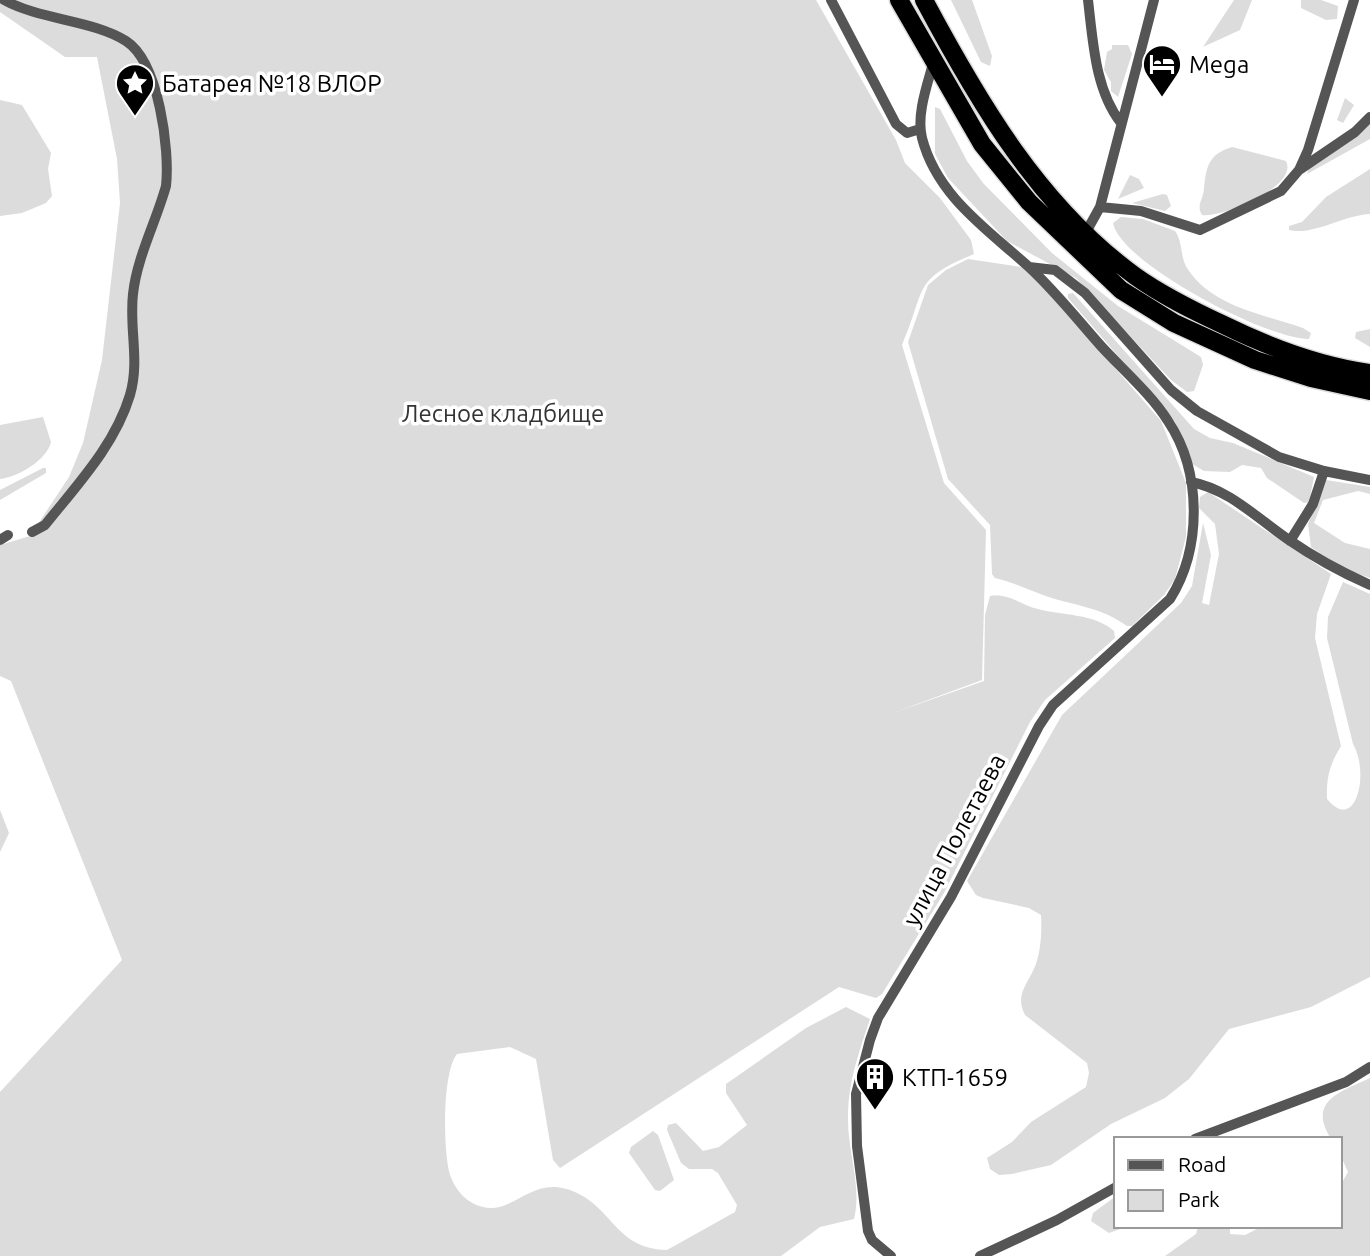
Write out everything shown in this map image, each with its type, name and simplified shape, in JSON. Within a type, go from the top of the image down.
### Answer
[{"type":"highway","points":[[899,0],[982,144],[1021,192],[1077,250],[1121,290],[1174,323],[1255,360],[1311,378],[1370,391]]},
{"type":"highway","points":[[924,0],[997,129],[1038,183],[1085,234],[1136,277],[1208,318],[1268,346],[1316,363],[1370,373]]},
{"type":"street","points":[[4,0],[29,11],[125,40],[139,53],[161,111],[168,170],[166,186],[133,289],[130,322],[136,355],[131,393],[120,422],[106,446],[45,525],[32,532]]},
{"type":"street","points":[[831,0],[896,124],[907,133],[920,130],[934,60]]},
{"type":"street","points":[[1088,0],[1101,82],[1113,113],[1121,123]]},
{"type":"street","points":[[1085,234],[1100,207],[1154,0]]},
{"type":"street","points":[[1299,170],[1354,0]]},
{"type":"street","points":[[1100,207],[1141,211],[1200,230],[1281,191],[1299,170],[1322,157],[1370,117]]},
{"type":"street","name":"улица Полетаева","points":[[891,1256],[872,1240],[868,1231],[857,1146],[856,1094],[878,1018],[951,897],[1039,726],[1053,705],[1170,599],[1181,581],[1191,547],[1191,482],[1180,445],[1168,421],[1029,267],[967,212],[941,184],[920,130]]},
{"type":"street","points":[[1029,267],[1055,271],[1085,293],[1171,390],[1197,411],[1266,451],[1324,471],[1370,480]]},
{"type":"street","points":[[1290,541],[1313,504],[1324,471]]},
{"type":"street","points":[[1191,482],[1212,486],[1290,541],[1340,572],[1370,585]]},
{"type":"street","points":[[1200,1137],[1346,1082],[1370,1067]]},
{"type":"street","points":[[981,1256],[1058,1220],[1114,1188]]},
{"type":"green space","name":"Лесное кладбище","points":[[0,0],[816,0],[896,140],[905,163],[940,198],[971,240],[974,254],[930,279],[919,298],[902,345],[944,483],[986,530],[982,680],[893,713],[984,681],[985,615],[990,596],[1003,596],[1038,609],[1097,621],[1114,631],[1115,638],[1045,700],[1030,722],[944,893],[882,994],[876,998],[839,987],[560,1168],[553,1160],[536,1059],[510,1047],[457,1054],[452,1063],[446,1094],[445,1131],[450,1175],[455,1186],[472,1203],[494,1208],[537,1190],[563,1188],[591,1202],[627,1237],[651,1248],[667,1250],[735,1212],[737,1205],[718,1173],[712,1169],[689,1169],[681,1163],[667,1130],[668,1125],[676,1123],[703,1151],[719,1147],[747,1125],[726,1093],[726,1084],[806,1028],[846,1007],[870,1019],[849,1094],[849,1132],[856,1182],[854,1219],[820,1227],[781,1256],[0,1256],[0,1092],[122,960],[11,681],[0,676],[0,545],[30,536],[69,477],[83,443],[102,360],[120,203],[117,159],[97,57],[65,57],[0,12]]},
{"type":"green space","points":[[951,0],[972,0],[992,56],[990,66],[981,62]]},
{"type":"green space","points":[[1234,0],[1252,0],[1240,30],[1203,47]]},
{"type":"green space","points":[[1301,0],[1321,0],[1338,6],[1337,19],[1326,20],[1301,8]]},
{"type":"green space","points":[[1112,45],[1128,45],[1132,54],[1118,97],[1111,91],[1111,82],[1104,70],[1107,52],[1112,49]]},
{"type":"green space","points":[[1345,98],[1354,105],[1343,123],[1337,120]]},
{"type":"green space","points":[[0,100],[22,105],[51,153],[48,169],[52,196],[46,203],[22,213],[0,216]]},
{"type":"green space","points":[[935,107],[940,109],[967,161],[983,183],[1052,253],[1118,306],[1201,357],[1203,365],[1194,391],[1187,392],[1171,380],[1076,278],[1007,241],[948,178],[935,154]]},
{"type":"green space","points":[[1370,123],[1370,139],[1307,174],[1309,167]]},
{"type":"green space","points":[[1232,147],[1286,161],[1287,171],[1281,181],[1256,199],[1212,215],[1202,215],[1200,205],[1210,163],[1218,154]]},
{"type":"green space","points":[[1370,169],[1370,214],[1308,230],[1289,230],[1289,226],[1302,222],[1326,197]]},
{"type":"green space","points":[[1130,175],[1139,179],[1144,188],[1118,199]]},
{"type":"green space","points":[[1167,195],[1171,206],[1165,211],[1132,203]]},
{"type":"green space","points":[[1121,217],[1143,219],[1175,231],[1187,268],[1210,292],[1239,307],[1303,328],[1311,333],[1309,339],[1289,336],[1232,314],[1168,278],[1141,259],[1122,240],[1113,223]]},
{"type":"green space","points":[[968,259],[1028,268],[1161,421],[1186,483],[1186,537],[1175,579],[1164,595],[1132,626],[1096,610],[1054,599],[995,578],[992,574],[990,525],[948,479],[908,342],[928,285],[946,270]]},
{"type":"green space","points":[[1073,293],[1194,429],[1210,438],[1233,443],[1314,477],[1309,502],[1304,503],[1267,478],[1261,468],[1242,465],[1230,472],[1204,471],[1192,464],[1175,422],[1068,298],[1068,294]]},
{"type":"green space","points":[[1370,329],[1370,347],[1355,338],[1356,332]]},
{"type":"green space","points":[[43,417],[51,442],[44,455],[15,475],[0,479],[0,425]]},
{"type":"green space","points":[[46,468],[46,473],[0,500],[0,490]]},
{"type":"green space","points":[[1326,480],[1370,487],[1370,494],[1358,491],[1323,500],[1314,523],[1345,543],[1370,549],[1370,578],[1341,568],[1311,547],[1308,524]]},
{"type":"green space","points":[[1208,492],[1331,574],[1317,614],[1315,638],[1341,746],[1327,784],[1327,799],[1337,808],[1346,809],[1352,805],[1360,783],[1360,770],[1327,638],[1328,617],[1343,582],[1370,594],[1370,977],[1311,1007],[1229,1029],[1189,1079],[1165,1098],[1111,1124],[1051,1165],[999,1175],[990,1169],[987,1158],[1012,1142],[1031,1122],[1086,1087],[1089,1073],[1087,1063],[1025,1015],[1022,1008],[1022,995],[1039,952],[1041,915],[1029,908],[976,895],[967,881],[1062,715],[1181,603],[1192,586],[1203,523],[1211,555],[1202,603],[1209,605],[1219,554],[1215,524],[1199,508],[1200,497]]},
{"type":"green space","points":[[0,810],[9,833],[0,852]]},
{"type":"green space","points":[[1370,1078],[1370,1256],[1165,1256],[1196,1234],[1198,1228],[1230,1228],[1230,1234],[1245,1235],[1259,1228],[1342,1228],[1342,1182],[1348,1172],[1342,1158],[1342,1137],[1330,1137],[1323,1115],[1330,1100]]},
{"type":"green space","points":[[653,1131],[658,1135],[674,1180],[660,1191],[655,1190],[629,1153],[631,1147]]},
{"type":"green space","points":[[1114,1197],[1114,1228],[1123,1228],[1109,1233],[1091,1221],[1093,1213]]},
{"type":"place","name":"Mega","points":[[1162,98]]},
{"type":"place","name":"Батарея №18 ВЛОР","points":[[135,117]]},
{"type":"place","name":"КТП-1659","points":[[875,1111]]}]
